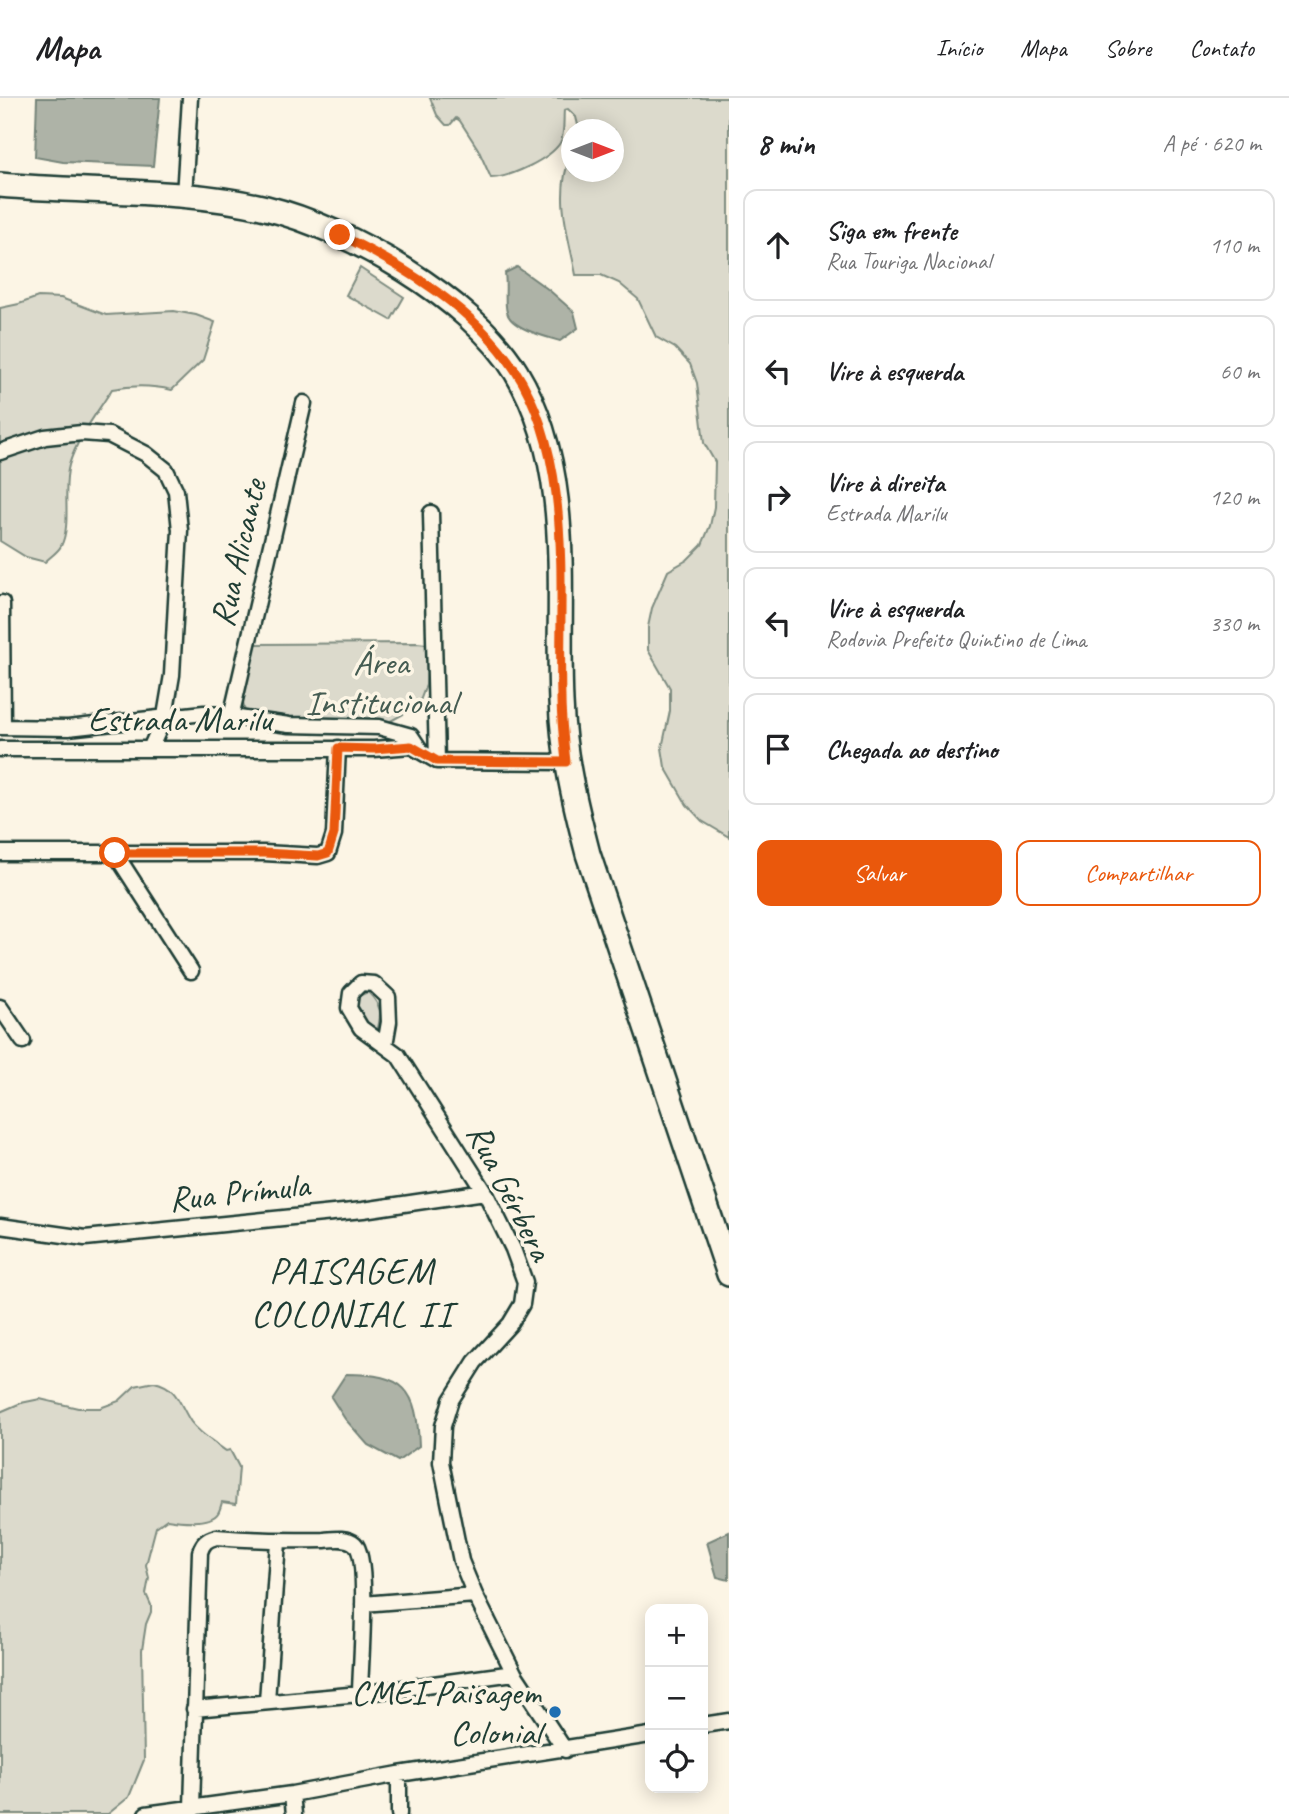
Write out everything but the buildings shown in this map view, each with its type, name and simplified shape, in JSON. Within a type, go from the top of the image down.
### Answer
[{"type":"main road","points":[[0,185],[184,196],[267,208],[340,235],[418,279],[459,310],[516,371],[539,421],[556,497],[560,564],[561,701],[566,762],[588,854],[729,1274]]},
{"type":"street","points":[[184,196],[190,98]]},
{"type":"street","name":"Rua Alicante","points":[[231,717],[304,403]]},
{"type":"street","points":[[0,452],[45,437],[82,433],[109,435],[146,454],[166,470],[176,491],[180,530],[172,675],[165,716],[150,749]]},
{"type":"street","points":[[430,758],[431,513]]},
{"type":"street","points":[[2,603],[1,727],[68,728],[204,713],[289,726],[379,727],[411,736],[430,758]]},
{"type":"street","name":"Estrada Marilu","points":[[0,749],[374,749],[411,746],[430,758],[566,762]]},
{"type":"street","points":[[0,853],[264,853],[318,856],[328,853],[334,834],[338,748]]},
{"type":"street","points":[[115,853],[191,971]]},
{"type":"street","points":[[0,1007],[23,1041]]},
{"type":"street","name":"Rua Gérbera","points":[[385,1045],[398,1055],[485,1192],[513,1249],[524,1282],[522,1304],[510,1324],[475,1362],[451,1401],[443,1426],[441,1462],[461,1562],[475,1595],[514,1673],[565,1750]]},
{"type":"street","name":"Rua Prímula","points":[[0,1226],[85,1238],[363,1210],[485,1192]]},
{"type":"street","points":[[192,1807],[200,1552],[202,1544],[208,1539],[216,1537],[278,1542],[344,1539],[355,1544],[362,1555],[360,1694]]},
{"type":"street","points":[[267,1701],[278,1542]]},
{"type":"street","points":[[363,1604],[475,1595]]},
{"type":"street","points":[[194,1709],[360,1694],[514,1673]]},
{"type":"street","points":[[708,1725],[729,1721]]},
{"type":"street","points":[[146,1814],[292,1794],[399,1774],[645,1736]]},
{"type":"street","points":[[399,1774],[399,1814]]},
{"type":"street","points":[[292,1794],[294,1814]]},
{"type":"green space","points":[[430,98],[729,98],[729,837],[702,821],[687,805],[665,767],[662,748],[670,711],[670,688],[648,650],[648,627],[652,608],[668,571],[687,560],[702,545],[714,507],[715,462],[704,443],[697,383],[690,364],[675,348],[656,337],[638,299],[619,283],[601,275],[576,275],[566,229],[564,182],[624,182],[624,119],[576,119],[568,109],[564,110],[564,119],[561,119],[561,141],[555,149],[528,166],[508,175],[491,178],[478,149],[460,121],[456,118],[450,125],[446,125],[437,115]]},
{"type":"green space","points":[[360,268],[404,297],[391,320],[346,295]]},
{"type":"green space","points":[[38,297],[61,298],[106,315],[174,311],[215,322],[203,360],[172,390],[142,386],[112,389],[82,435],[69,465],[64,537],[60,548],[45,562],[26,557],[0,541],[0,308]]},
{"type":"green space","name":"Área Institucional","points":[[256,644],[426,644],[426,685],[418,706],[389,722],[308,719],[245,712],[242,699]]},
{"type":"green space","points":[[368,992],[380,1010],[377,1032],[364,1022],[358,1009],[356,997]]},
{"type":"green space","points":[[154,1382],[173,1392],[191,1422],[207,1438],[226,1451],[230,1450],[239,1467],[236,1504],[222,1502],[218,1513],[208,1519],[167,1519],[156,1527],[146,1565],[149,1578],[146,1594],[151,1612],[142,1650],[144,1760],[129,1797],[108,1814],[0,1814],[0,1412],[40,1399],[78,1408],[100,1408],[119,1401],[135,1386]]},
{"type":"shaded area","points":[[37,98],[160,98],[153,166],[63,162],[35,157]]},
{"type":"shaded area","points":[[517,267],[574,312],[578,328],[560,341],[529,331],[510,318],[506,308],[505,273]]},
{"type":"shaded area","points":[[346,1374],[382,1377],[404,1389],[411,1398],[415,1411],[419,1446],[398,1461],[368,1445],[345,1419],[331,1397]]},
{"type":"shaded area","points":[[729,1532],[729,1580],[717,1577],[707,1542]]},
{"type":"place","name":"CMEI Paisagem Colonial","points":[[555,1712]]},
{"type":"district","name":"PAISAGEM COLONIAL II","points":[[352,1292]]},
{"type":"route","points":[[115,853],[264,853],[318,856],[328,853],[334,834],[338,748],[411,746],[437,761],[566,762],[561,701],[560,564],[556,497],[546,445],[528,395],[516,371],[499,350],[459,310],[391,261],[340,235]]}]
